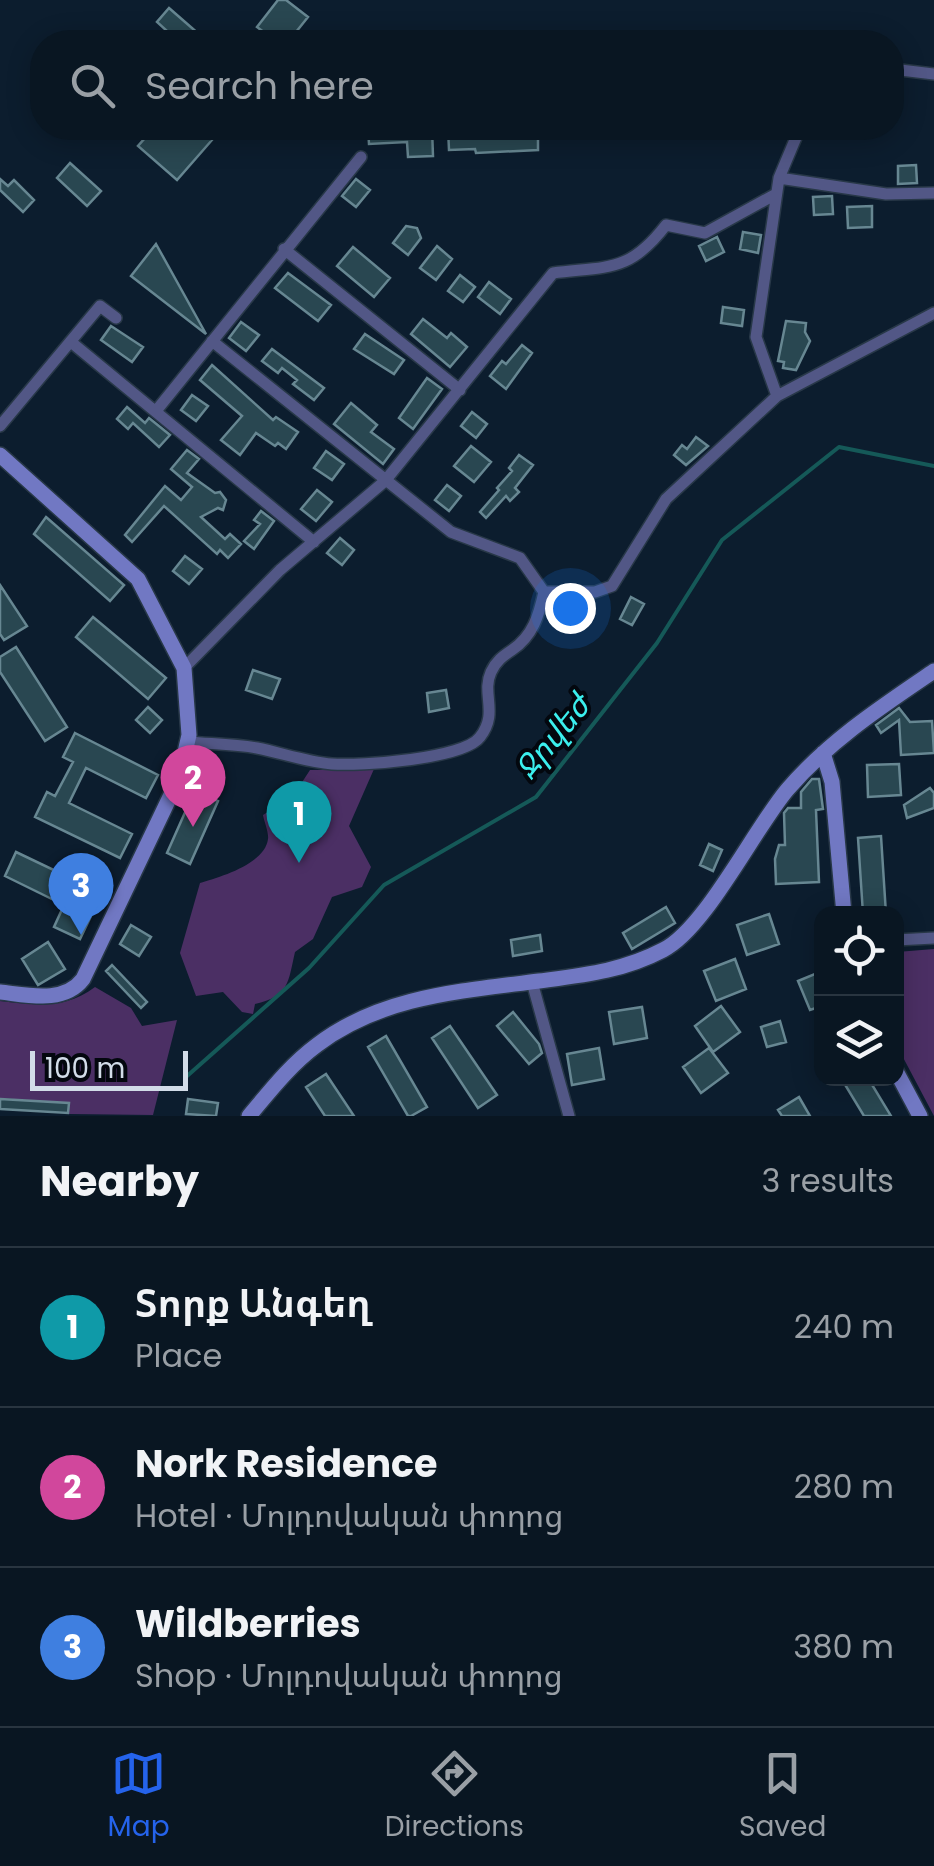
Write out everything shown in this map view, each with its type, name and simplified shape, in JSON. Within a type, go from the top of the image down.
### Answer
[{"type":"street","points":[[904,71],[934,74]]},
{"type":"street","points":[[778,396],[756,338],[779,178],[795,140]]},
{"type":"street","points":[[156,412],[361,157]]},
{"type":"street","points":[[779,178],[886,194],[934,193]]},
{"type":"street","points":[[184,668],[280,570],[385,481],[553,273],[615,268],[648,248],[666,226],[705,232],[776,194]]},
{"type":"street","points":[[284,249],[460,390]]},
{"type":"street","points":[[0,426],[100,306],[116,318]]},
{"type":"street","points":[[544,592],[595,592],[612,586],[666,499],[778,396],[934,313]]},
{"type":"street","points":[[71,342],[314,542]]},
{"type":"street","points":[[188,742],[253,747],[338,764],[429,757],[468,748],[488,725],[492,710],[489,676],[504,654],[530,633],[539,617],[544,592],[520,558],[452,532],[212,342]]},
{"type":"street","points":[[0,455],[138,579],[184,668],[188,742],[180,778],[84,979],[76,989],[62,995],[0,992]]},
{"type":"street","points":[[249,1116],[288,1070],[317,1044],[381,1009],[420,998],[613,972],[668,948],[693,928],[757,828],[823,752],[854,725],[934,671]]},
{"type":"street","points":[[823,752],[832,782],[843,906]]},
{"type":"street","points":[[904,940],[934,938]]},
{"type":"street","points":[[532,982],[569,1116]]},
{"type":"street","points":[[904,1086],[920,1116]]},
{"type":"shaded area","points":[[374,769],[349,826],[371,867],[362,887],[332,897],[313,939],[295,952],[285,987],[275,997],[255,1004],[253,1014],[242,1012],[223,992],[196,996],[180,953],[200,883],[240,868],[259,856],[268,839],[263,815],[293,796],[310,770]]},
{"type":"shaded area","points":[[934,949],[934,1116],[904,1059],[904,951]]},
{"type":"shaded area","points":[[95,987],[131,1008],[142,1026],[177,1020],[153,1115],[69,1114],[69,1103],[0,1098],[0,1001],[61,1003]]},
{"type":"building","points":[[278,0],[286,0],[308,17],[298,30],[257,27]]},
{"type":"building","points":[[169,8],[194,30],[166,30],[157,22]]},
{"type":"building","points":[[143,140],[212,140],[177,180],[138,146]]},
{"type":"building","points":[[369,140],[432,140],[433,156],[408,157],[407,142],[369,144]]},
{"type":"building","points":[[449,140],[538,140],[538,150],[449,150]]},
{"type":"building","points":[[70,163],[101,191],[87,206],[57,178]]},
{"type":"building","points":[[916,165],[917,183],[898,184],[898,166]]},
{"type":"building","points":[[0,179],[8,186],[14,180],[34,200],[23,212],[0,190]]},
{"type":"building","points":[[356,179],[370,190],[356,207],[342,196]]},
{"type":"building","points":[[832,196],[833,214],[814,215],[813,197]]},
{"type":"building","points":[[872,206],[872,227],[848,228],[847,207]]},
{"type":"building","points":[[406,226],[417,228],[421,238],[408,255],[393,243]]},
{"type":"building","points":[[743,232],[761,235],[758,253],[740,249]]},
{"type":"building","points":[[717,237],[724,252],[706,261],[699,246]]},
{"type":"building","points":[[156,244],[206,334],[131,276]]},
{"type":"building","points":[[437,246],[452,259],[436,280],[420,268]]},
{"type":"building","points":[[353,247],[390,278],[374,297],[337,266]]},
{"type":"building","points":[[288,273],[331,305],[318,321],[275,288]]},
{"type":"building","points":[[460,275],[475,287],[463,302],[448,291]]},
{"type":"building","points":[[489,282],[511,299],[500,314],[478,297]]},
{"type":"building","points":[[723,307],[744,310],[742,326],[721,323]]},
{"type":"building","points":[[423,319],[447,338],[451,333],[467,347],[450,367],[411,334]]},
{"type":"building","points":[[786,321],[806,323],[810,341],[796,370],[783,368],[784,362],[778,361]]},
{"type":"building","points":[[241,322],[259,335],[246,351],[229,338]]},
{"type":"building","points":[[111,326],[143,347],[132,362],[101,340]]},
{"type":"building","points":[[365,334],[404,360],[394,374],[354,349]]},
{"type":"building","points":[[522,345],[532,353],[506,389],[490,376]]},
{"type":"building","points":[[272,349],[324,388],[314,400],[293,384],[297,380],[282,368],[278,373],[262,361]]},
{"type":"building","points":[[212,365],[273,420],[276,417],[298,432],[286,449],[256,433],[240,455],[221,440],[242,416],[200,380]]},
{"type":"building","points":[[427,378],[442,389],[413,429],[399,418]]},
{"type":"building","points":[[192,395],[208,406],[196,421],[181,410]]},
{"type":"building","points":[[351,403],[377,425],[371,432],[394,449],[383,464],[334,424]]},
{"type":"building","points":[[127,407],[145,423],[149,418],[170,435],[159,447],[133,423],[128,429],[117,419]]},
{"type":"building","points":[[472,412],[487,424],[476,438],[461,426]]},
{"type":"building","points":[[696,437],[708,446],[686,465],[674,455],[682,445],[687,449]]},
{"type":"building","points":[[471,446],[491,462],[474,482],[454,466]]},
{"type":"building","points":[[187,450],[199,459],[187,473],[215,493],[220,492],[226,500],[223,510],[218,508],[201,517],[225,539],[230,534],[241,544],[228,558],[220,550],[217,554],[164,506],[132,542],[125,535],[165,486],[181,500],[192,487],[171,469]]},
{"type":"building","points":[[326,451],[344,464],[332,480],[314,468]]},
{"type":"building","points":[[519,455],[533,465],[515,488],[519,492],[510,501],[506,496],[486,518],[480,512],[512,471],[509,468]]},
{"type":"building","points":[[447,485],[461,496],[449,511],[435,500]]},
{"type":"building","points":[[317,490],[332,502],[316,521],[301,509]]},
{"type":"building","points":[[261,511],[274,521],[254,549],[244,541],[260,524],[254,520]]},
{"type":"building","points":[[46,517],[124,585],[110,601],[34,534]]},
{"type":"building","points":[[340,538],[354,550],[342,565],[327,553]]},
{"type":"building","points":[[185,556],[202,569],[189,584],[173,571]]},
{"type":"building","points":[[0,585],[27,626],[4,640],[0,634]]},
{"type":"building","points":[[631,597],[644,604],[632,625],[620,619]]},
{"type":"building","points":[[93,617],[166,678],[148,699],[76,637]]},
{"type":"building","points":[[16,647],[67,727],[45,741],[0,672],[0,657]]},
{"type":"building","points":[[253,670],[280,679],[272,699],[246,690]]},
{"type":"building","points":[[446,690],[449,708],[429,712],[427,693]]},
{"type":"building","points":[[148,707],[162,720],[150,733],[136,720]]},
{"type":"building","points":[[899,708],[910,722],[932,721],[934,753],[901,755],[899,720],[881,733],[876,725]]},
{"type":"building","points":[[75,733],[158,775],[146,798],[86,768],[69,803],[132,834],[120,858],[35,817],[47,792],[55,796],[73,762],[63,757]]},
{"type":"building","points":[[899,764],[901,795],[868,797],[867,765]]},
{"type":"building","points":[[812,779],[819,779],[823,809],[816,810],[819,882],[776,884],[775,859],[779,845],[785,845],[784,813],[788,808],[801,808],[801,792]]},
{"type":"building","points":[[930,788],[934,808],[907,818],[904,805]]},
{"type":"building","points":[[195,790],[218,801],[190,864],[167,853]]},
{"type":"building","points":[[881,836],[885,906],[862,906],[858,838]]},
{"type":"building","points":[[709,844],[722,850],[713,871],[700,865]]},
{"type":"building","points":[[16,852],[102,893],[80,939],[54,927],[64,905],[5,876]]},
{"type":"building","points":[[666,907],[675,923],[632,949],[623,933]]},
{"type":"building","points":[[769,914],[779,944],[747,955],[737,925]]},
{"type":"building","points":[[131,925],[151,937],[139,956],[120,944]]},
{"type":"building","points":[[540,935],[542,951],[513,956],[511,940]]},
{"type":"building","points":[[48,942],[65,969],[38,985],[22,959]]},
{"type":"building","points":[[735,959],[746,989],[716,1001],[704,971]]},
{"type":"building","points":[[112,965],[147,1002],[141,1008],[106,971]]},
{"type":"building","points":[[814,974],[814,1009],[810,1010],[798,981]]},
{"type":"building","points":[[721,1006],[740,1032],[713,1052],[695,1026]]},
{"type":"building","points":[[642,1007],[647,1038],[614,1044],[609,1012]]},
{"type":"building","points":[[513,1012],[542,1053],[529,1064],[497,1026]]},
{"type":"building","points":[[780,1021],[786,1042],[767,1047],[761,1027]]},
{"type":"building","points":[[450,1026],[497,1095],[478,1108],[432,1038]]},
{"type":"building","points":[[386,1036],[427,1107],[411,1116],[368,1047]]},
{"type":"building","points":[[599,1048],[604,1079],[572,1085],[567,1054]]},
{"type":"building","points":[[709,1048],[728,1073],[701,1093],[683,1067]]},
{"type":"building","points":[[326,1074],[354,1116],[325,1116],[306,1087]]},
{"type":"building","points":[[846,1086],[873,1086],[891,1116],[864,1116]]},
{"type":"building","points":[[799,1097],[810,1116],[782,1116],[778,1110]]},
{"type":"building","points":[[0,1099],[69,1103],[68,1113],[0,1109]]},
{"type":"building","points":[[188,1099],[218,1103],[216,1116],[186,1114]]},
{"type":"waterway","name":"Ջրվեժ","points":[[186,1077],[309,968],[384,885],[536,797],[657,643],[722,540],[839,447],[934,466]]},
{"type":"place","name":"Nork Residence","points":[[193,827]]},
{"type":"place","name":"Տորք Անգեղ","points":[[299,863]]},
{"type":"place","name":"Wildberries","points":[[81,935]]}]
